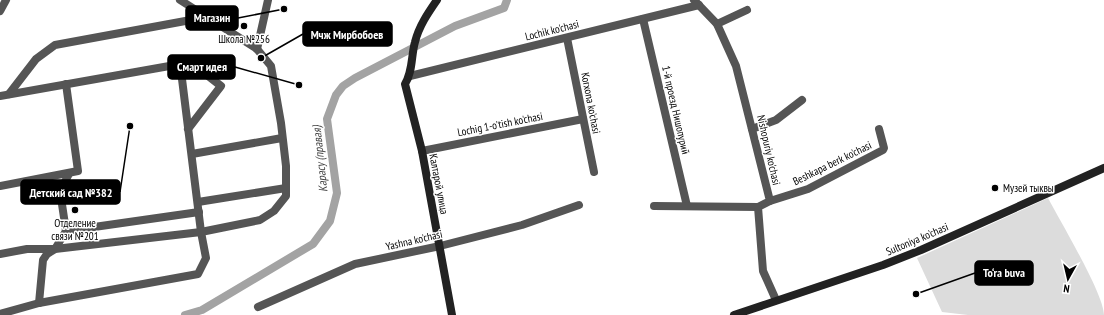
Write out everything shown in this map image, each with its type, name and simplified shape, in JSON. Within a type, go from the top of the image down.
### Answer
[{"type":"street","points":[[0,11],[6,0]]},
{"type":"street","points":[[0,254],[27,249],[55,249],[201,232],[260,220],[274,212],[286,196],[282,138],[271,66],[257,49],[180,0]]},
{"type":"street","points":[[257,49],[268,0]]},
{"type":"street","name":"Калтарой улица","points":[[437,0],[422,24],[415,40],[411,59],[410,76],[405,84],[422,151],[452,315]]},
{"type":"street","name":"Lochik ko'chasi","points":[[410,76],[643,19],[696,2]]},
{"type":"street","name":"Nishopuriy ko'chasi","points":[[696,2],[717,24],[736,66],[770,202],[758,207]]},
{"type":"street","points":[[717,24],[747,10]]},
{"type":"street","points":[[9,94],[36,59],[55,45],[207,17]]},
{"type":"street","name":"1-й проезд Нишопурий","points":[[643,19],[687,206]]},
{"type":"street","name":"Korxona ko'chasi","points":[[567,38],[594,172]]},
{"type":"street","points":[[0,96],[175,65],[193,64],[221,86],[188,128]]},
{"type":"street","points":[[0,314],[39,304],[198,274],[206,258],[201,232],[181,71],[175,65]]},
{"type":"street","points":[[0,186],[69,174],[78,171],[66,84]]},
{"type":"street","points":[[752,129],[776,120],[802,100]]},
{"type":"street","name":"Lochig 1-o'tish ko'chasi","points":[[422,151],[583,119]]},
{"type":"street","name":"Beshkapa berk ko'chasi","points":[[770,202],[808,189],[883,150],[884,148],[878,129]]},
{"type":"street","points":[[192,154],[282,138]]},
{"type":"street","name":"Sultoniya ko'chasi","points":[[734,315],[883,265],[922,250],[1104,168]]},
{"type":"street","points":[[39,304],[43,260],[47,254],[55,249],[66,231],[60,191],[69,174]]},
{"type":"street","points":[[198,202],[286,188]]},
{"type":"street","name":"Yashna ko'chasi","points":[[258,307],[355,264],[440,246],[522,225],[579,205]]},
{"type":"street","points":[[654,206],[758,207],[763,271],[776,300]]},
{"type":"street","points":[[66,231],[199,212]]},
{"type":"shaded area","points":[[1048,198],[1097,291],[1104,315],[968,315],[942,312],[917,258]]},
{"type":"waterway","name":"Карасу (правая)","points":[[185,315],[202,310],[313,244],[330,221],[337,193],[327,119],[336,95],[343,86],[355,78],[455,26],[504,8],[507,0]]},
{"type":"place","name":"Магазин","points":[[284,9]]},
{"type":"place","name":"Школа №256","points":[[244,26]]},
{"type":"place","name":"Мчж Мирбобоев","points":[[261,58]]},
{"type":"place","name":"Смарт идея","points":[[299,85]]},
{"type":"place","name":"Детский сад №382","points":[[130,126]]},
{"type":"place","name":"Музей тыквы","points":[[995,188]]},
{"type":"place","name":"Отделение связи №201","points":[[75,210]]},
{"type":"place","name":"To‘ra buva","points":[[916,294]]}]
